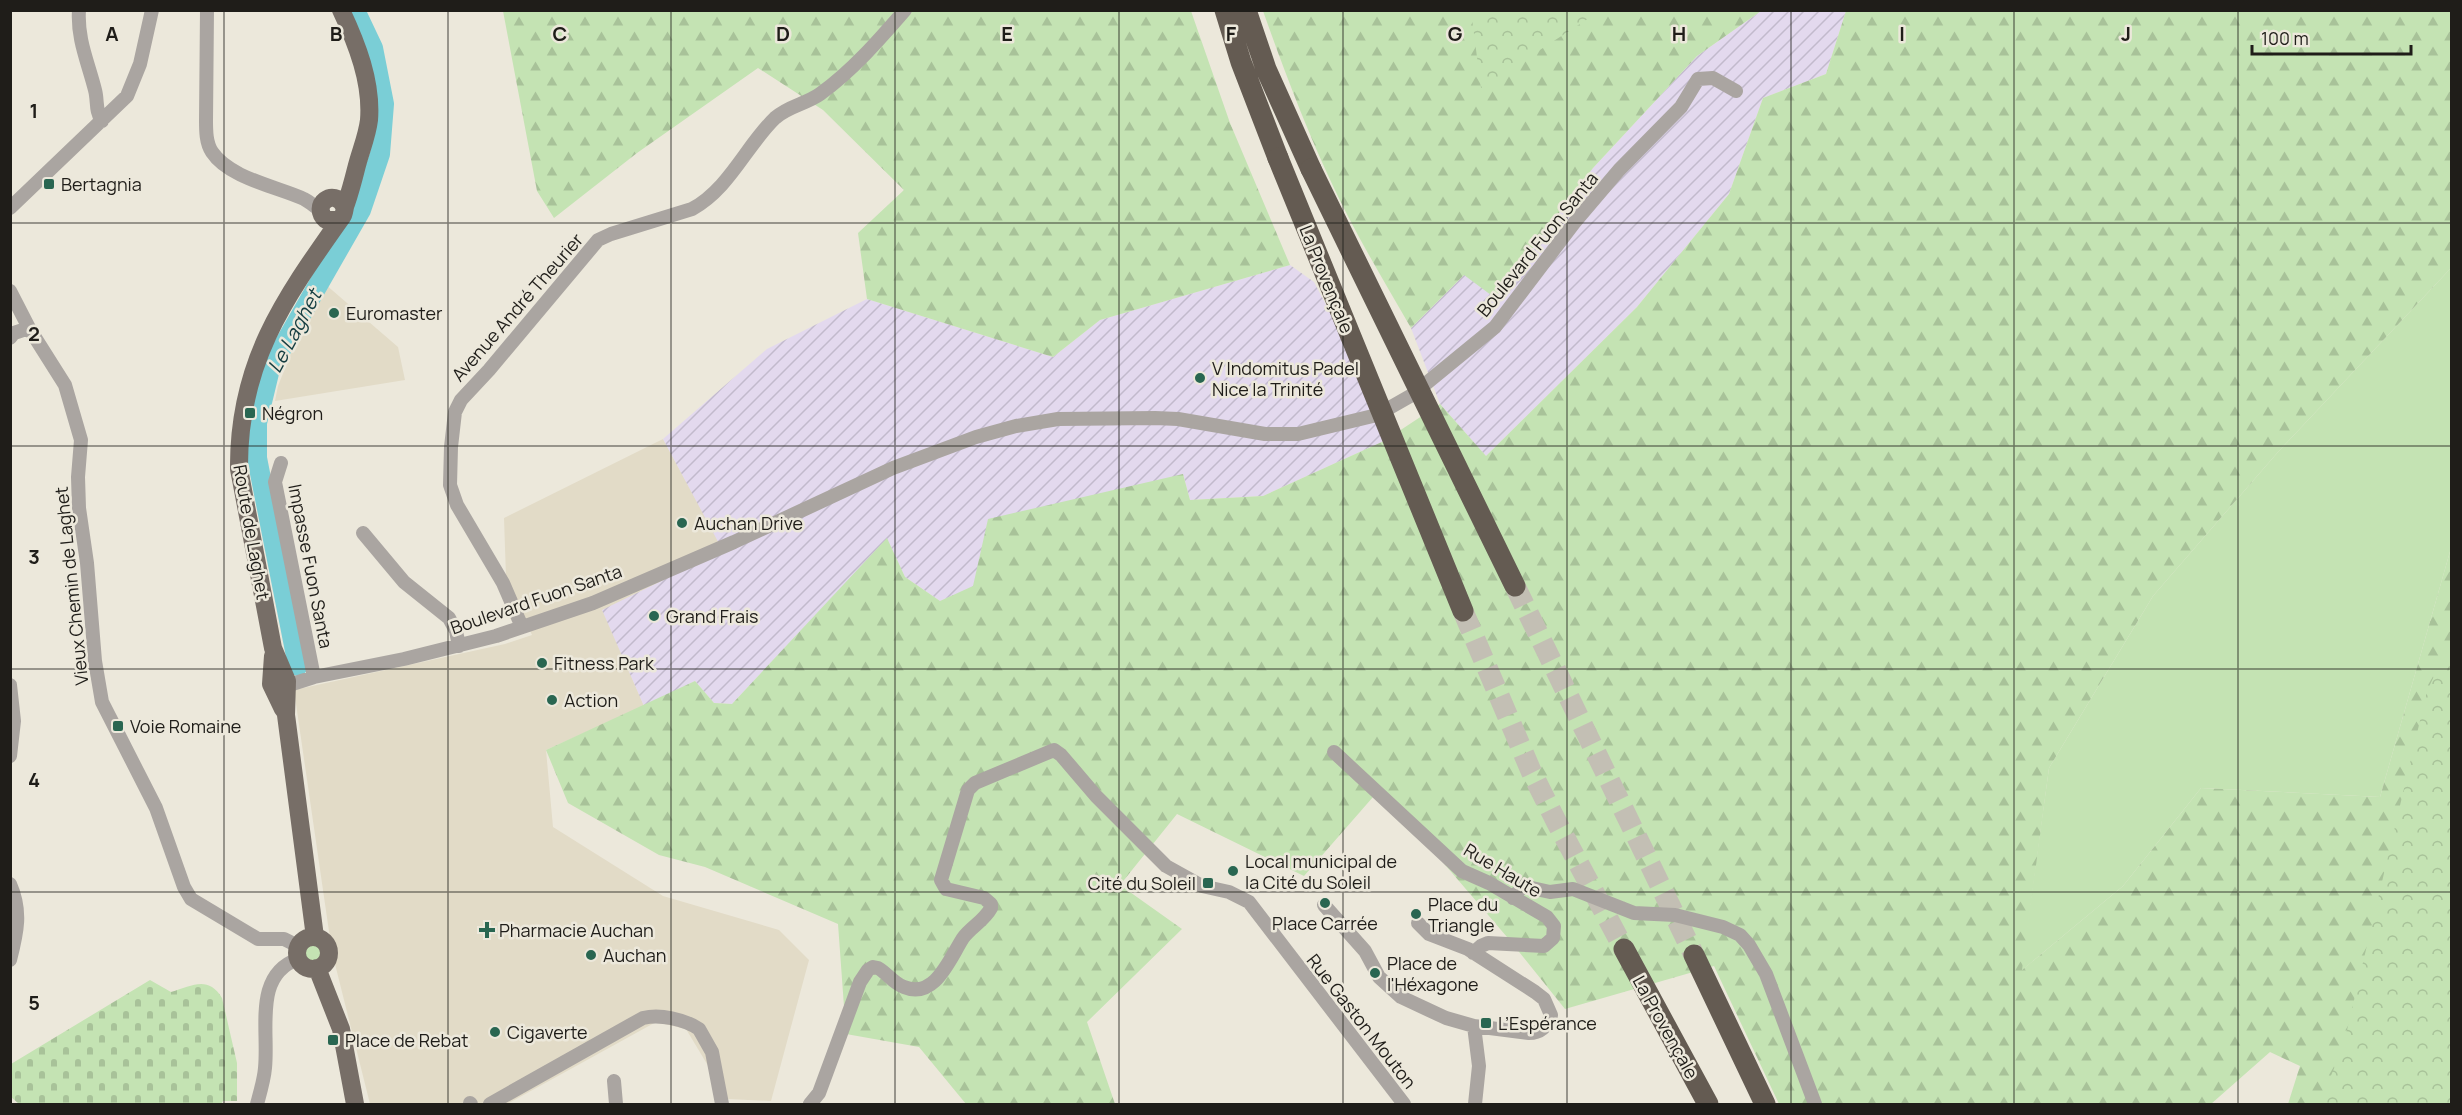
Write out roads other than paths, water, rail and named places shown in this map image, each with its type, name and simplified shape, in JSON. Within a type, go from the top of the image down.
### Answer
[{"type":"highway","name":"La Provençale","points":[[1226,10],[1241,62],[1278,158],[1463,611]]},
{"type":"highway","name":"La Provençale","points":[[1246,10],[1266,69],[1311,169],[1515,586]]},
{"type":"highway","name":"La Provençale","points":[[1624,949],[1708,1104]]},
{"type":"highway","points":[[1694,955],[1765,1104]]},
{"type":"main road","name":"Route de Laghet","points":[[315,937],[281,683],[239,469],[240,421],[248,384],[261,347],[316,253],[328,207],[357,166],[366,136],[369,105],[362,63],[341,10]]},
{"type":"main road","points":[[315,937],[325,942],[329,951],[326,962],[317,968],[308,968],[298,952],[305,939],[315,937]]},
{"type":"main road","points":[[317,968],[341,1029],[356,1104]]},
{"type":"street","points":[[79,10],[78,28],[95,91],[97,114],[102,122]]},
{"type":"street","points":[[12,208],[102,122],[131,88],[152,10]]},
{"type":"street","points":[[207,10],[206,120],[211,152],[242,175],[328,207]]},
{"type":"street","name":"Avenue André Theurier","points":[[522,627],[503,583],[457,505],[450,485],[453,423],[461,400],[598,240],[692,209],[704,202],[736,168],[762,132],[777,116],[818,96],[848,71],[905,10]]},
{"type":"street","name":"Boulevard Fuon Santa","points":[[281,683],[459,646],[593,603],[734,542],[893,468],[976,437],[1016,426],[1058,419],[1155,418],[1178,419],[1265,434],[1298,434],[1377,415],[1412,395],[1496,327],[1574,223],[1619,170],[1681,107],[1698,79],[1713,78],[1736,91]]},
{"type":"street","name":"Vieux Chemin de Laghet","points":[[10,291],[29,328],[65,386],[81,440],[78,491],[99,691],[113,724],[156,808],[184,887],[191,899],[249,935],[264,940],[285,939],[298,952]]},
{"type":"street","points":[[10,338],[14,333],[29,328]]},
{"type":"street","name":"Impasse Fuon Santa","points":[[281,463],[275,482],[314,677]]},
{"type":"street","points":[[363,533],[404,582],[449,618],[456,631],[459,646]]},
{"type":"street","points":[[10,685],[14,721],[10,756]]},
{"type":"street","name":"Rue Gaston Mouton","points":[[810,1104],[819,1093],[860,982],[868,970],[873,966],[878,968],[905,988],[923,988],[931,984],[943,972],[966,934],[981,922],[991,908],[988,900],[946,889],[941,880],[968,790],[975,783],[1054,750],[1166,866],[1202,886],[1229,892],[1250,902],[1404,1104]]},
{"type":"street","name":"Rue Haute","points":[[1335,752],[1462,871],[1489,883],[1552,922],[1555,933],[1549,944],[1537,947],[1488,944],[1481,946],[1473,953]]},
{"type":"street","points":[[10,885],[17,903],[18,918],[10,960]]},
{"type":"street","points":[[1513,898],[1523,886],[1550,892],[1573,889],[1634,913],[1675,915],[1723,927],[1740,935],[1749,945],[1766,974],[1815,1104]]},
{"type":"street","points":[[1324,905],[1365,951],[1379,977],[1401,997],[1446,1018],[1474,1026],[1537,1033],[1549,1022],[1551,1015],[1544,999],[1473,953],[1429,934],[1418,923]]},
{"type":"street","points":[[256,1104],[266,1067],[267,997],[272,982],[281,967],[298,952]]},
{"type":"street","points":[[490,1104],[643,1018],[652,1016],[684,1022],[699,1029],[712,1052],[722,1104]]},
{"type":"street","points":[[1474,1026],[1479,1066],[1475,1104]]},
{"type":"street","points":[[614,1081],[616,1104]]},
{"type":"waterway","name":"Le Laghet","points":[[298,666],[257,458],[257,423],[270,369],[361,210],[380,154],[384,104],[373,48],[355,10]]},
{"type":"tunnel","points":[[1515,586],[1694,955]]},
{"type":"tunnel","points":[[1463,611],[1531,771],[1624,949]]},
{"type":"place","name":"Bertagnia","points":[[49,184]]},
{"type":"place","name":"Euromaster","points":[[334,313]]},
{"type":"place","name":"V Indomitus Padel Nice la Trinité","points":[[1200,378]]},
{"type":"place","name":"Négron","points":[[250,413]]},
{"type":"place","name":"Auchan Drive","points":[[682,523]]},
{"type":"place","name":"Grand Frais","points":[[654,616]]},
{"type":"place","name":"Fitness Park","points":[[542,663]]},
{"type":"place","name":"Action","points":[[552,700]]},
{"type":"place","name":"Voie Romaine","points":[[118,726]]},
{"type":"place","name":"Local municipal de la Cité du Soleil","points":[[1233,871]]},
{"type":"place","name":"Cité du Soleil","points":[[1208,883]]},
{"type":"place","name":"Place Carrée","points":[[1325,903]]},
{"type":"place","name":"Place du Triangle","points":[[1416,914]]},
{"type":"place","name":"Pharmacie Auchan","points":[[487,930]]},
{"type":"place","name":"Auchan","points":[[591,955]]},
{"type":"place","name":"Place de l'Héxagone","points":[[1375,973]]},
{"type":"place","name":"L’Espérance","points":[[1486,1023]]},
{"type":"place","name":"Cigaverte","points":[[495,1032]]},
{"type":"place","name":"Place de Rebat","points":[[333,1040]]}]
